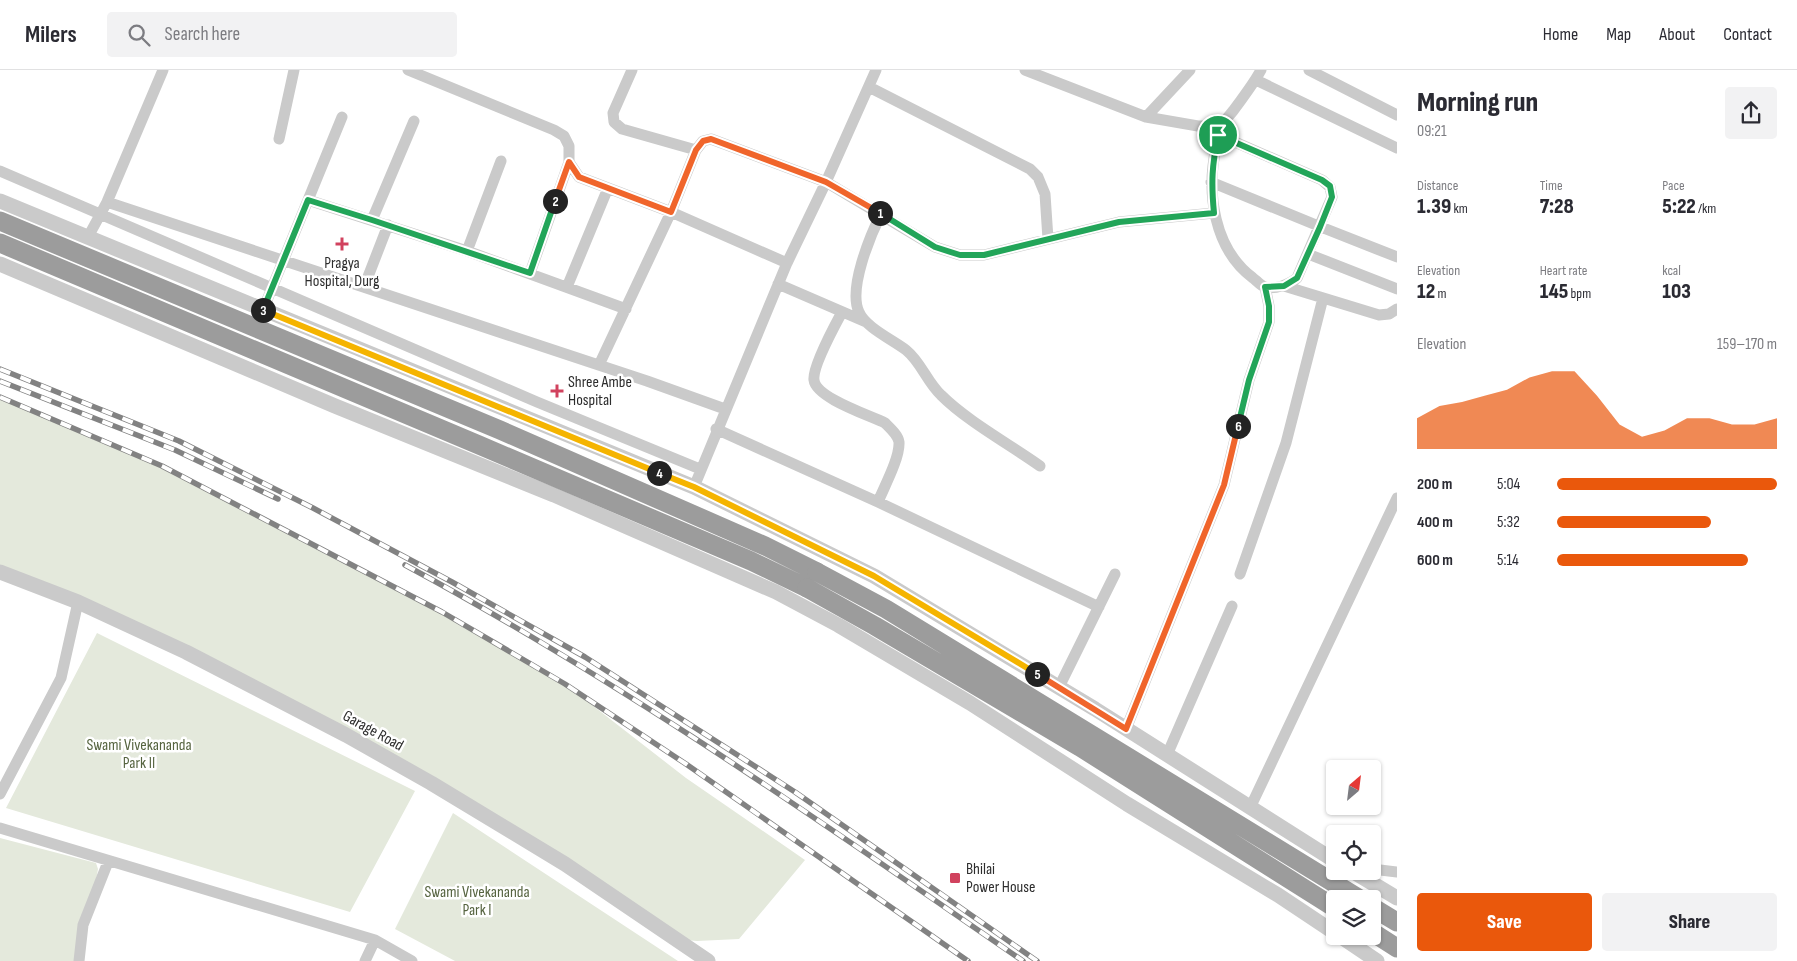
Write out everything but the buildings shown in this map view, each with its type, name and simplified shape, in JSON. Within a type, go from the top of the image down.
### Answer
[{"type":"highway","points":[[0,221],[500,430],[764,546],[875,626],[1080,747],[1326,902]]},
{"type":"highway","points":[[0,244],[751,561],[812,580],[886,609],[1345,890]]},
{"type":"highway","points":[[1381,912],[1397,922]]},
{"type":"highway","points":[[1381,938],[1397,948]]},
{"type":"street","points":[[88,237],[108,202],[162,70]]},
{"type":"street","points":[[279,139],[294,70]]},
{"type":"street","points":[[408,70],[554,130],[564,136],[569,146],[569,162],[530,273]]},
{"type":"street","points":[[632,70],[612,113],[614,122],[622,129],[696,150]]},
{"type":"street","points":[[694,487],[716,429],[787,263],[876,70]]},
{"type":"street","points":[[1025,70],[1146,117],[1220,131],[1322,180],[1330,186],[1332,197],[1297,278],[1284,286]]},
{"type":"street","points":[[1146,117],[1190,70]]},
{"type":"street","points":[[1309,70],[1397,115]]},
{"type":"street","points":[[1397,148],[1258,75],[1220,131],[1211,182],[1214,213],[1224,243],[1242,270],[1265,287],[1284,286],[1379,315],[1389,314],[1397,309]]},
{"type":"street","points":[[868,87],[1030,169],[1038,177],[1045,194],[1048,239]]},
{"type":"street","points":[[263,310],[342,117]]},
{"type":"street","points":[[372,220],[414,121]]},
{"type":"street","points":[[599,365],[671,212],[696,150],[703,141],[711,139],[826,182],[935,247],[960,255],[984,255],[1119,222],[1214,213]]},
{"type":"street","points":[[467,251],[501,161]]},
{"type":"street","points":[[569,162],[579,177],[671,212],[787,263]]},
{"type":"street","points":[[0,171],[536,402],[700,469]]},
{"type":"street","points":[[1211,182],[1397,257]]},
{"type":"street","points":[[567,287],[608,188]]},
{"type":"street","points":[[308,200],[467,251],[626,309]]},
{"type":"street","points":[[0,201],[694,487],[890,585],[1095,709],[1326,856]]},
{"type":"street","points":[[108,202],[725,408]]},
{"type":"street","points":[[881,214],[868,240],[859,277],[856,299],[859,312],[868,323],[916,359],[932,385],[954,407],[1040,466]]},
{"type":"street","points":[[364,287],[388,225]]},
{"type":"street","points":[[1308,254],[1397,289]]},
{"type":"street","points":[[0,264],[326,402],[554,495],[776,592],[844,629],[970,703],[1326,927]]},
{"type":"street","points":[[778,284],[868,323]]},
{"type":"street","points":[[1126,729],[1224,485],[1249,380],[1269,322],[1269,306],[1265,287]]},
{"type":"street","points":[[1240,574],[1286,443],[1323,298]]},
{"type":"street","points":[[842,312],[817,364],[814,379],[817,387],[826,396],[885,423],[899,441],[897,455],[878,502]]},
{"type":"street","points":[[716,429],[878,502],[1099,607]]},
{"type":"street","points":[[1250,808],[1397,498]]},
{"type":"street","name":"Garage Road","points":[[0,572],[78,602],[186,652],[346,736],[431,783],[566,864],[708,961]]},
{"type":"street","points":[[1059,687],[1115,574]]},
{"type":"street","points":[[0,794],[61,678],[78,602]]},
{"type":"street","points":[[1167,755],[1232,606]]},
{"type":"street","points":[[1064,763],[1095,709]]},
{"type":"street","points":[[0,828],[108,862],[375,940],[412,961]]},
{"type":"street","points":[[1290,904],[1321,853]]},
{"type":"street","points":[[80,961],[83,925],[108,862]]},
{"type":"street","points":[[1381,870],[1397,872]]},
{"type":"street","points":[[1367,880],[1397,898]]},
{"type":"street","points":[[365,961],[375,940]]},
{"type":"street","points":[[1353,945],[1377,961]]},
{"type":"green space","points":[[0,397],[162,466],[442,612],[565,684],[686,778],[805,860],[739,939],[697,941],[676,939],[431,783],[186,652],[0,572]]},
{"type":"green space","name":"Swami Vivekananda Park II","points":[[97,633],[415,791],[350,912],[6,808]]},
{"type":"green space","name":"Swami Vivekananda Park I","points":[[453,813],[678,961],[455,961],[395,929]]},
{"type":"green space","points":[[0,838],[96,863],[98,869],[82,961],[0,961]]},
{"type":"railway","points":[[0,369],[179,441],[313,508],[452,582],[585,657],[795,792],[1037,961]]},
{"type":"railway","points":[[0,381],[175,450],[278,499]]},
{"type":"railway","points":[[0,397],[162,466],[442,612],[565,684],[686,764],[968,961]]},
{"type":"railway","points":[[405,565],[564,656],[719,754],[1023,961]]},
{"type":"place","name":"Pragya Hospital, Durg","points":[[342,244]]},
{"type":"place","name":"Shree Ambe Hospital","points":[[557,391]]},
{"type":"place","name":"Bhilai Power House","points":[[955,878]]},
{"type":"route","points":[[1218,135],[1322,180],[1330,186],[1332,197],[1297,278],[1284,286],[1265,287],[1269,306],[1269,322],[1249,380],[1224,485],[1126,729],[874,576],[694,487],[263,310],[308,200],[530,273],[569,162],[579,177],[671,212],[696,150],[703,141],[711,139],[826,182],[935,247],[960,255],[984,255],[1119,222],[1214,213],[1211,182],[1218,135]]}]
